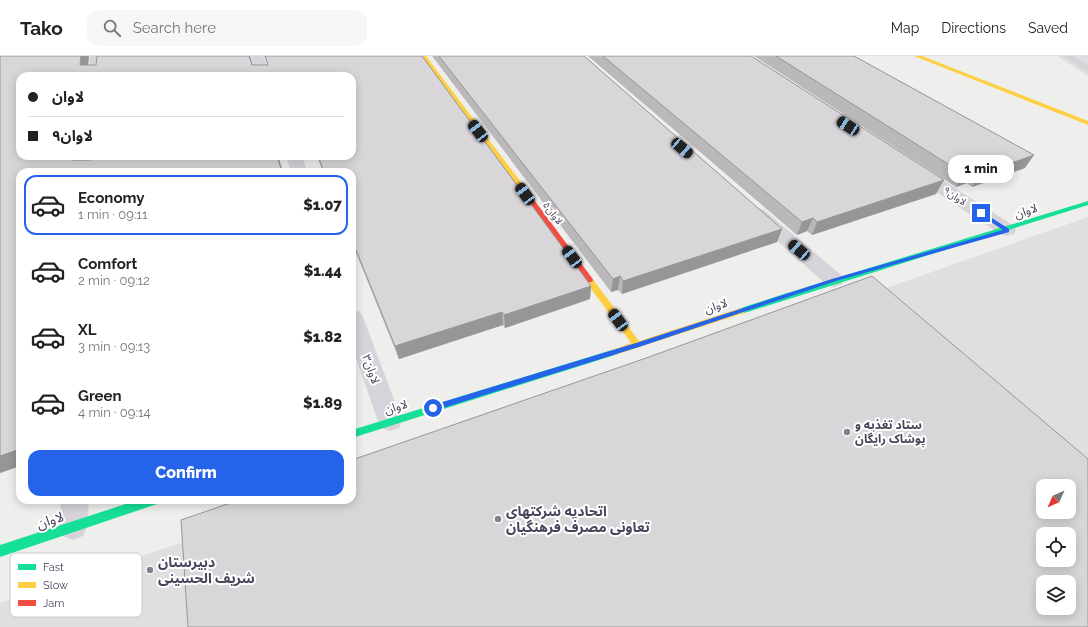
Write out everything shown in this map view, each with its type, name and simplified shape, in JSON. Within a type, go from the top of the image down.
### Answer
[{"type":"street","points":[[95,72],[96,56]]},
{"type":"street","points":[[257,56],[263,72]]},
{"type":"street","name":"۵لاوان","points":[[422,56],[637,345]]},
{"type":"street","points":[[917,56],[1088,123]]},
{"type":"street","name":"۹لاوان","points":[[901,161],[1007,230]]},
{"type":"street","points":[[744,202],[834,280]]},
{"type":"street","name":"لاوان","points":[[356,433],[637,345],[834,280],[1007,230],[1088,203]]},
{"type":"street","name":"۳لاوان","points":[[356,328],[390,421]]},
{"type":"street","points":[[73,527],[75,504]]},
{"type":"street","name":"لاوان","points":[[0,551],[142,504]]},
{"type":"lane","points":[[1067,56],[1088,70]]},
{"type":"shaded area","points":[[1057,56],[1088,56],[1088,76]]},
{"type":"shaded area","points":[[1088,217],[1088,500],[1076,489],[1076,479],[1065,479],[861,297]]},
{"type":"shaded area","points":[[199,537],[207,627],[0,627],[0,603],[10,600],[10,617],[142,617],[142,556]]},
{"type":"building","points":[[0,56],[81,56],[80,65],[96,65],[97,56],[249,56],[252,65],[268,65],[265,56],[422,56],[591,286],[504,315],[502,312],[395,346],[356,250],[356,168],[322,168],[320,160],[356,160],[356,72],[16,72],[16,160],[278,160],[281,168],[16,168],[16,450],[0,456]]},
{"type":"building","points":[[439,56],[584,56],[782,229],[623,281],[620,276],[613,279]]},
{"type":"building","points":[[603,56],[751,56],[944,180],[817,222],[813,218],[802,222]]},
{"type":"building","points":[[776,56],[854,56],[1034,155],[980,174],[975,170],[964,174]]},
{"type":"building","points":[[872,276],[1088,459],[1088,627],[188,627],[181,520],[227,504],[356,504],[356,459],[649,357]]},
{"type":"traffic: fast","points":[[741,311],[1088,203]]},
{"type":"traffic: fast","points":[[356,433],[615,352]]},
{"type":"traffic: fast","points":[[0,551],[142,504]]},
{"type":"traffic: slow","points":[[423,56],[526,195]]},
{"type":"traffic: slow","points":[[917,56],[1088,123]]},
{"type":"traffic: slow","points":[[589,280],[637,345]]},
{"type":"traffic: slow","points":[[615,352],[741,311]]},
{"type":"traffic: jam","points":[[526,195],[589,280]]},
{"type":"place","name":"ستاد تغذیه و پوشاک رایگان","points":[[847,432]]},
{"type":"place","name":"اتحادیه شرکتهای تعاونی مصرف فرهنگیان","points":[[498,519]]},
{"type":"place","name":"دبیرستان شریف الحسینی","points":[[150,570]]},
{"type":"route","points":[[433,408],[637,345],[834,280],[1007,230],[981,213]]}]
